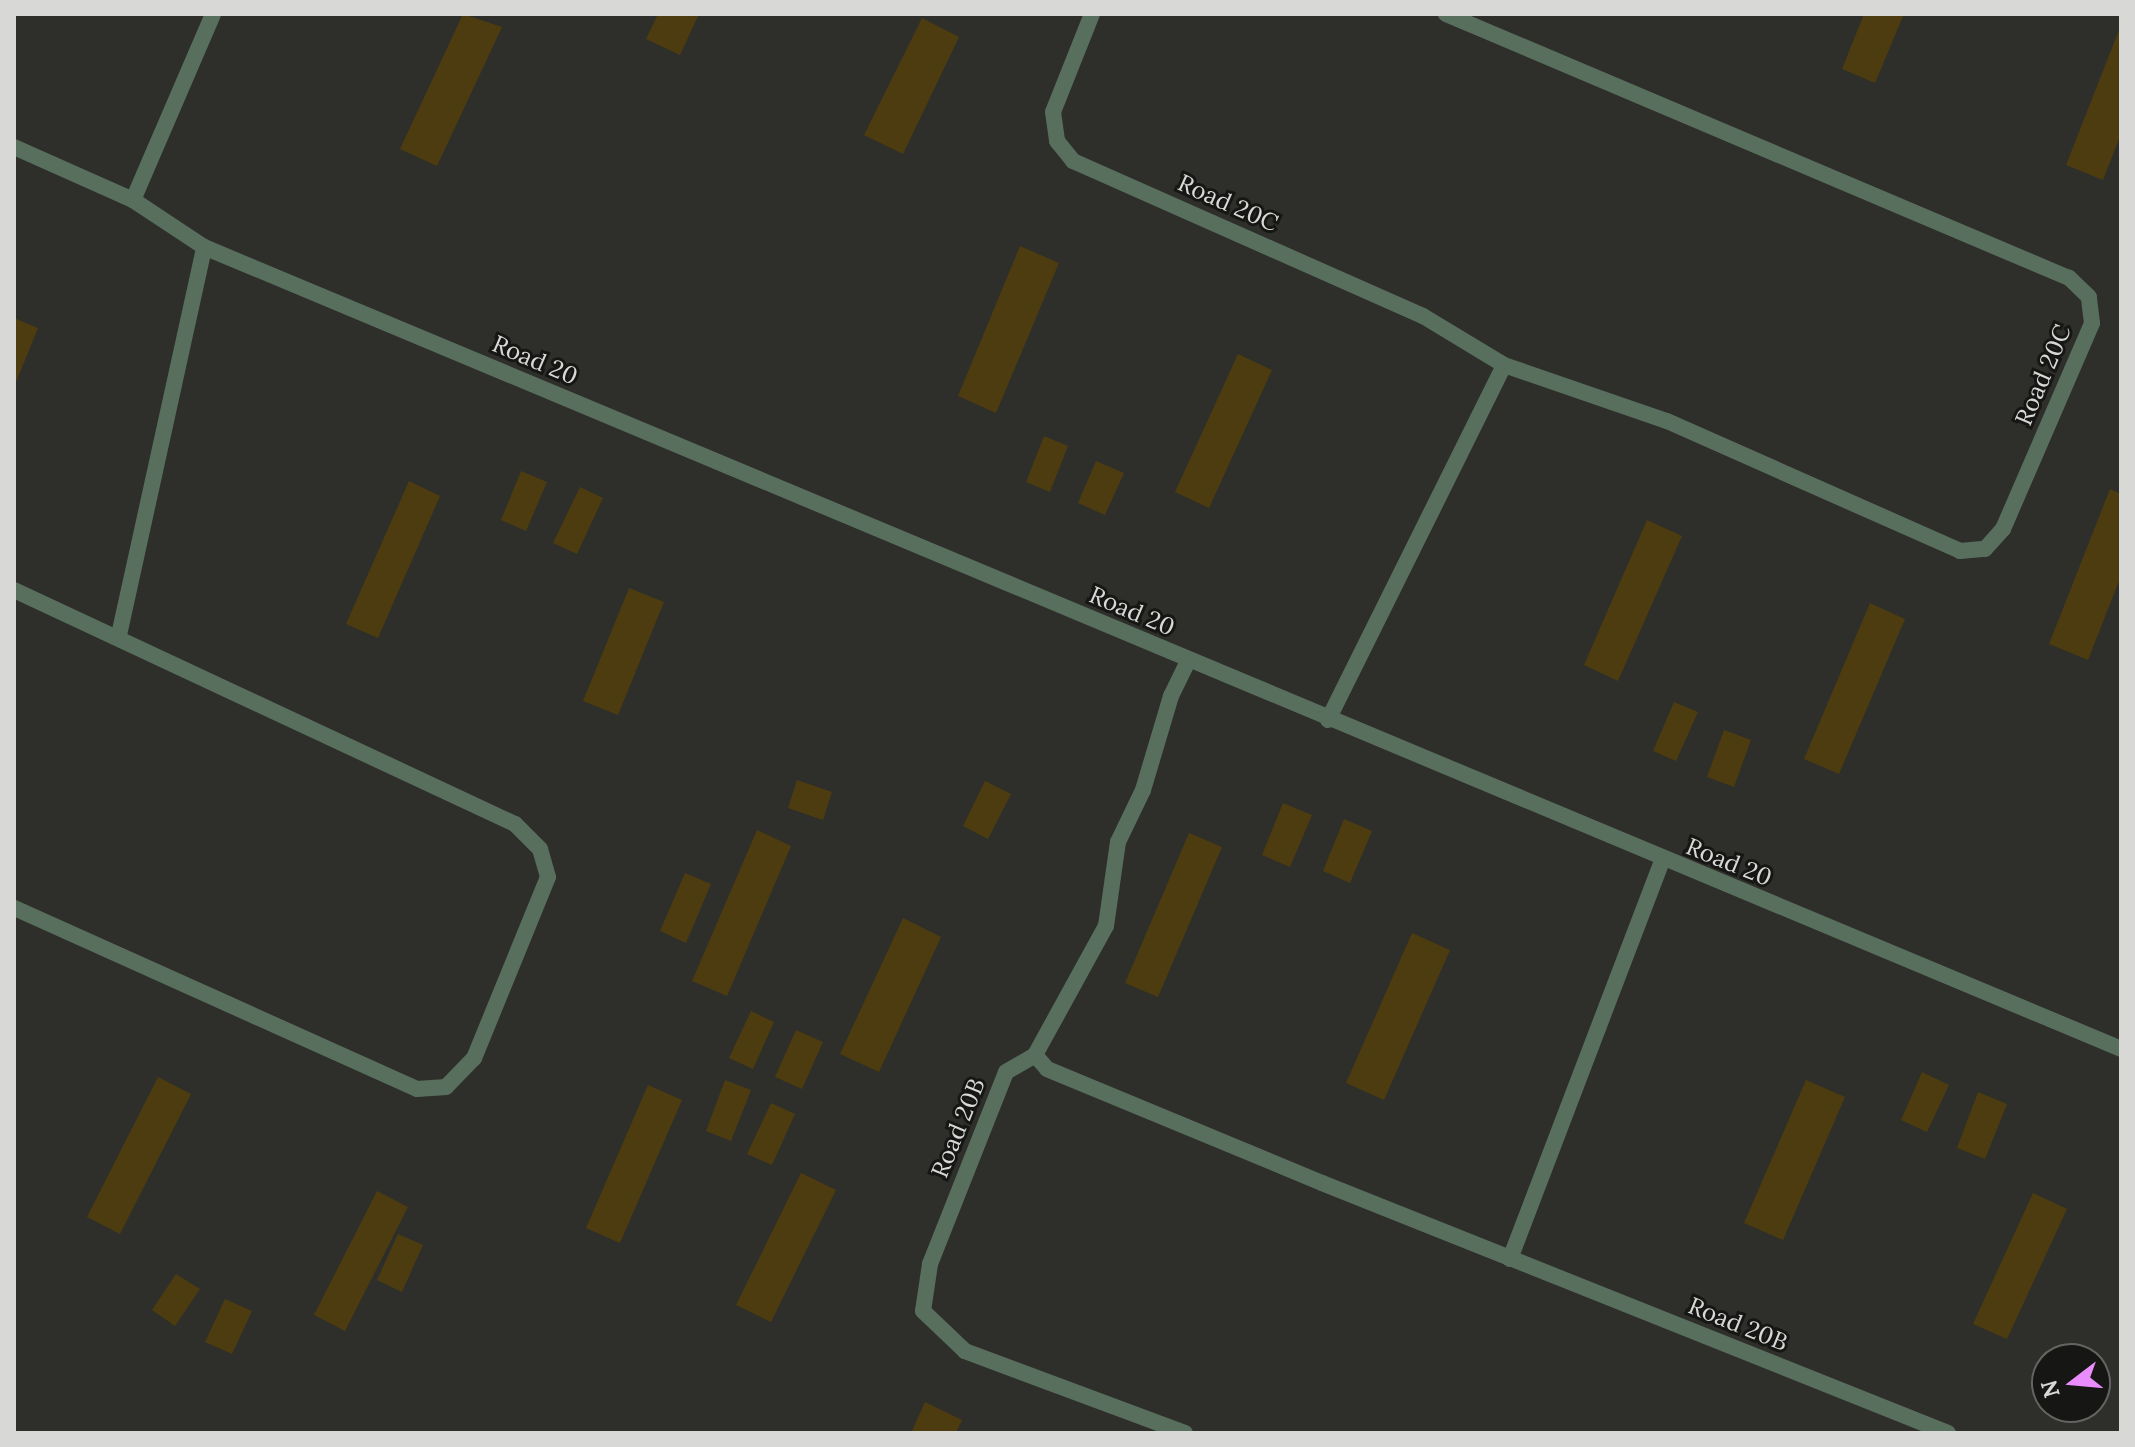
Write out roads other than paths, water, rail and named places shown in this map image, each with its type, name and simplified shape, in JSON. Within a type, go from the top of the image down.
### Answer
[{"type":"street","points":[[133,200],[213,14]]},
{"type":"street","name":"Road 20C","points":[[1092,14],[1053,112],[1057,141],[1073,161],[1423,316],[1504,365],[1667,421],[1960,551],[1985,549],[2003,529],[2092,323],[2089,297],[2069,278],[1446,14]]},
{"type":"street","name":"Road 20","points":[[14,147],[133,200],[204,247],[1662,861],[2121,1049]]},
{"type":"street","points":[[119,635],[204,247]]},
{"type":"street","points":[[1328,720],[1504,365]]},
{"type":"street","points":[[14,590],[119,635],[515,824],[540,849],[548,877],[474,1058],[446,1087],[417,1089],[14,908]]},
{"type":"street","points":[[1035,1055],[1106,926],[1118,842],[1143,790],[1171,696],[1188,661]]},
{"type":"street","points":[[1510,1259],[1662,861]]},
{"type":"street","name":"Road 20B","points":[[1185,1433],[965,1351],[923,1311],[930,1264],[1006,1072],[1035,1055],[1047,1069],[1510,1259],[1948,1433]]}]
